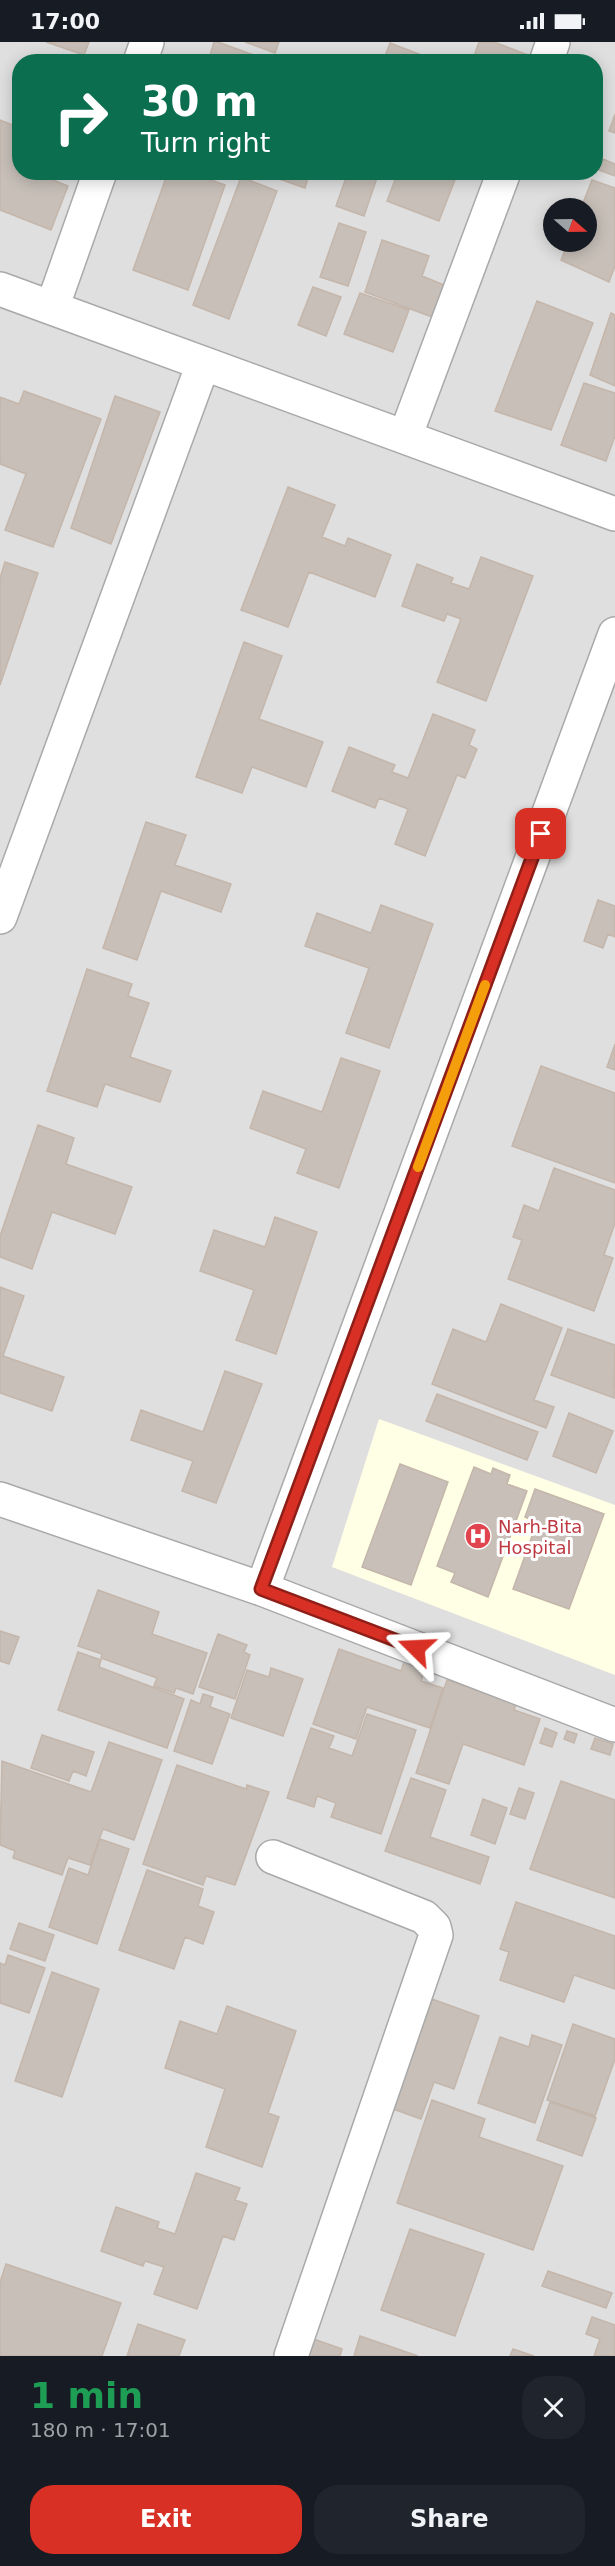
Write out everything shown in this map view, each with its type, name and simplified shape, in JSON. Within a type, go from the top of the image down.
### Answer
[{"type":"street","points":[[52,308],[97,180]]},
{"type":"street","points":[[405,437],[501,180]]},
{"type":"street","points":[[0,289],[615,514]]},
{"type":"street","points":[[0,917],[203,364]]},
{"type":"street","points":[[261,1589],[615,634]]},
{"type":"street","points":[[0,1499],[261,1589],[615,1725]]},
{"type":"street","points":[[273,1857],[424,1917],[434,1927],[436,1935],[291,2356]]},
{"type":"shaded area","points":[[0,42],[615,42],[615,2356],[0,2356]]},
{"type":"shaded area","name":"Narh-Bita Hospital","points":[[379,1419],[615,1505],[615,1675],[332,1567]]},
{"type":"building","points":[[46,42],[89,42],[84,54]]},
{"type":"building","points":[[214,42],[218,42],[251,54],[210,54]]},
{"type":"building","points":[[245,42],[279,42],[275,53]]},
{"type":"building","points":[[479,42],[494,42],[525,54],[475,54]]},
{"type":"building","points":[[390,43],[419,54],[386,54]]},
{"type":"building","points":[[615,114],[615,133],[609,131]]},
{"type":"building","points":[[0,120],[12,125],[12,180],[53,180],[68,186],[51,230],[0,210]]},
{"type":"building","points":[[603,159],[615,164],[615,176],[603,172]]},
{"type":"building","points":[[165,180],[211,180],[225,185],[188,290],[133,270]]},
{"type":"building","points":[[240,180],[249,180],[277,191],[229,319],[193,305]]},
{"type":"building","points":[[282,180],[308,180],[305,188]]},
{"type":"building","points":[[345,180],[376,180],[364,216],[336,206]]},
{"type":"building","points":[[395,180],[455,180],[439,221],[387,201]]},
{"type":"building","points":[[592,180],[615,188],[615,266],[609,282],[561,260],[564,252],[597,252],[597,198],[585,198]]},
{"type":"building","points":[[339,223],[366,232],[348,286],[320,277]]},
{"type":"building","points":[[382,240],[429,256],[422,276],[444,285],[432,317],[365,292]]},
{"type":"building","points":[[313,287],[341,297],[326,336],[298,325]]},
{"type":"building","points":[[360,293],[409,310],[393,352],[344,334]]},
{"type":"building","points":[[537,301],[593,323],[551,430],[495,411]]},
{"type":"building","points":[[611,313],[615,315],[615,386],[590,375]]},
{"type":"building","points":[[584,383],[615,393],[615,436],[606,461],[561,445]]},
{"type":"building","points":[[24,391],[101,419],[53,547],[5,530],[26,474],[0,464],[0,397],[19,404]]},
{"type":"building","points":[[115,396],[160,412],[111,544],[71,528]]},
{"type":"building","points":[[288,487],[335,505],[322,537],[345,546],[348,538],[391,555],[375,597],[309,572],[288,627],[241,610]]},
{"type":"building","points":[[481,557],[533,576],[486,701],[437,682],[461,619],[447,614],[444,621],[402,606],[417,564],[453,578],[451,583],[469,589]]},
{"type":"building","points":[[5,562],[38,573],[0,685],[0,578]]},
{"type":"building","points":[[244,642],[282,656],[259,719],[323,742],[306,787],[252,767],[242,793],[196,777]]},
{"type":"building","points":[[433,714],[475,730],[469,745],[477,749],[465,778],[457,775],[425,856],[395,844],[408,809],[379,798],[375,808],[332,791],[349,747],[395,765],[392,772],[408,778]]},
{"type":"building","points":[[146,822],[186,835],[175,865],[231,884],[221,912],[161,891],[137,960],[103,948]]},
{"type":"building","points":[[598,900],[615,906],[615,937],[608,934],[603,948],[584,941]]},
{"type":"building","points":[[381,905],[433,924],[389,1048],[346,1033],[369,968],[305,946],[317,913],[371,933]]},
{"type":"building","points":[[87,969],[132,984],[128,996],[149,1003],[130,1057],[171,1071],[160,1102],[105,1084],[97,1107],[47,1091]]},
{"type":"building","points":[[615,1044],[615,1070],[607,1067]]},
{"type":"building","points":[[341,1058],[380,1071],[339,1188],[297,1173],[306,1149],[250,1128],[263,1091],[322,1112]]},
{"type":"building","points":[[541,1066],[615,1093],[615,1183],[512,1146]]},
{"type":"building","points":[[38,1125],[74,1138],[66,1164],[132,1187],[115,1234],[52,1212],[32,1269],[0,1257],[0,1236]]},
{"type":"building","points":[[554,1168],[615,1190],[615,1223],[604,1255],[613,1258],[594,1311],[508,1279],[522,1240],[513,1237],[524,1205],[539,1211]]},
{"type":"building","points":[[275,1217],[317,1232],[276,1354],[236,1340],[254,1290],[200,1271],[214,1230],[265,1247]]},
{"type":"building","points":[[0,1287],[24,1296],[3,1356],[64,1377],[52,1411],[0,1393]]},
{"type":"building","points":[[501,1304],[562,1328],[534,1400],[554,1407],[546,1428],[432,1384],[453,1329],[486,1342]]},
{"type":"building","points":[[568,1329],[615,1345],[614,1398],[551,1375]]},
{"type":"building","points":[[225,1371],[262,1384],[216,1503],[182,1491],[193,1461],[131,1440],[141,1410],[203,1432]]},
{"type":"building","points":[[437,1394],[538,1432],[527,1460],[426,1421]]},
{"type":"building","points":[[569,1413],[613,1431],[596,1473],[553,1456]]},
{"type":"building","points":[[400,1464],[448,1482],[411,1585],[362,1567]]},
{"type":"building","points":[[474,1467],[491,1474],[493,1468],[510,1475],[507,1484],[527,1491],[488,1597],[451,1582],[455,1573],[437,1566]]},
{"type":"building","points":[[535,1489],[604,1514],[569,1609],[513,1589],[537,1522],[525,1517]]},
{"type":"building","points":[[98,1590],[159,1612],[152,1634],[207,1653],[193,1694],[176,1688],[174,1693],[154,1686],[157,1678],[101,1658],[102,1654],[78,1646]]},
{"type":"building","points":[[0,1631],[19,1637],[9,1664],[0,1661]]},
{"type":"building","points":[[218,1634],[247,1645],[244,1652],[250,1655],[235,1699],[199,1687]]},
{"type":"building","points":[[339,1649],[401,1671],[404,1662],[425,1669],[421,1681],[443,1688],[430,1728],[367,1707],[356,1739],[313,1724]]},
{"type":"building","points":[[78,1652],[101,1660],[99,1667],[184,1699],[167,1748],[58,1710]]},
{"type":"building","points":[[271,1668],[303,1679],[283,1736],[231,1718],[247,1670],[269,1677]]},
{"type":"building","points":[[447,1680],[516,1704],[514,1710],[540,1719],[524,1765],[463,1744],[449,1784],[416,1773]]},
{"type":"building","points":[[203,1694],[213,1697],[210,1707],[230,1714],[212,1764],[174,1751],[191,1700],[200,1704]]},
{"type":"building","points":[[367,1714],[416,1730],[381,1834],[331,1817],[336,1803],[317,1796],[314,1807],[287,1798],[311,1728],[334,1736],[329,1748],[352,1756]]},
{"type":"building","points":[[545,1728],[557,1733],[552,1747],[540,1743]]},
{"type":"building","points":[[567,1731],[577,1734],[574,1743],[564,1739]]},
{"type":"building","points":[[42,1735],[94,1752],[86,1776],[73,1771],[69,1781],[31,1768]]},
{"type":"building","points":[[595,1738],[613,1744],[610,1755],[591,1749]]},
{"type":"building","points":[[109,1742],[162,1760],[134,1840],[103,1829],[90,1865],[68,1858],[62,1875],[13,1858],[15,1851],[0,1845],[2,1761],[91,1792]]},
{"type":"building","points":[[177,1765],[246,1789],[247,1785],[269,1792],[235,1885],[206,1876],[203,1885],[143,1864]]},
{"type":"building","points":[[411,1778],[446,1790],[430,1837],[489,1857],[480,1884],[385,1851]]},
{"type":"building","points":[[561,1781],[615,1800],[615,1898],[530,1869]]},
{"type":"building","points":[[519,1788],[534,1793],[525,1819],[510,1814]]},
{"type":"building","points":[[483,1799],[507,1808],[495,1844],[471,1835]]},
{"type":"building","points":[[100,1839],[129,1849],[97,1944],[49,1927],[69,1868],[88,1875]]},
{"type":"building","points":[[147,1870],[203,1889],[198,1906],[214,1912],[203,1944],[185,1937],[174,1969],[119,1950]]},
{"type":"building","points":[[516,1902],[615,1936],[615,1989],[574,1975],[564,2002],[500,1980],[509,1952],[500,1949]]},
{"type":"building","points":[[19,1923],[54,1935],[45,1961],[10,1949]]},
{"type":"building","points":[[8,1955],[45,1968],[29,2013],[0,2003],[0,1963],[5,1965]]},
{"type":"building","points":[[52,1972],[99,1989],[62,2097],[15,2081]]},
{"type":"building","points":[[432,1999],[479,2016],[454,2089],[434,2082],[421,2119],[393,2109]]},
{"type":"building","points":[[227,2006],[296,2031],[268,2113],[279,2117],[262,2167],[206,2147],[225,2089],[165,2068],[180,2021],[217,2034]]},
{"type":"building","points":[[573,2024],[615,2039],[615,2059],[595,2116],[547,2100]]},
{"type":"building","points":[[532,2035],[562,2045],[535,2123],[478,2103],[500,2037],[529,2047]]},
{"type":"building","points":[[432,2100],[485,2119],[479,2137],[563,2166],[533,2250],[397,2203]]},
{"type":"building","points":[[550,2102],[596,2118],[582,2156],[537,2140]]},
{"type":"building","points":[[196,2173],[240,2188],[235,2200],[247,2204],[234,2240],[223,2236],[197,2309],[154,2294],[164,2267],[145,2261],[143,2266],[101,2251],[116,2207],[159,2222],[157,2228],[175,2234]]},
{"type":"building","points":[[410,2229],[484,2254],[455,2336],[381,2310]]},
{"type":"building","points":[[6,2264],[121,2303],[102,2356],[0,2356],[0,2282]]},
{"type":"building","points":[[548,2271],[612,2293],[606,2308],[542,2286]]},
{"type":"building","points":[[592,2317],[615,2325],[615,2356],[594,2356],[600,2339],[586,2334]]},
{"type":"building","points":[[138,2324],[185,2340],[179,2356],[127,2356]]},
{"type":"building","points":[[360,2336],[418,2356],[354,2356]]},
{"type":"building","points":[[311,2338],[342,2349],[340,2356],[305,2356]]},
{"type":"building","points":[[513,2349],[534,2356],[510,2356]]},
{"type":"slow traffic","points":[[418,1167],[485,985]]},
{"type":"place","name":"Narh-Bita Hospital","points":[[478,1536]]},
{"type":"route","points":[[416,1648],[261,1589],[541,834]]}]
